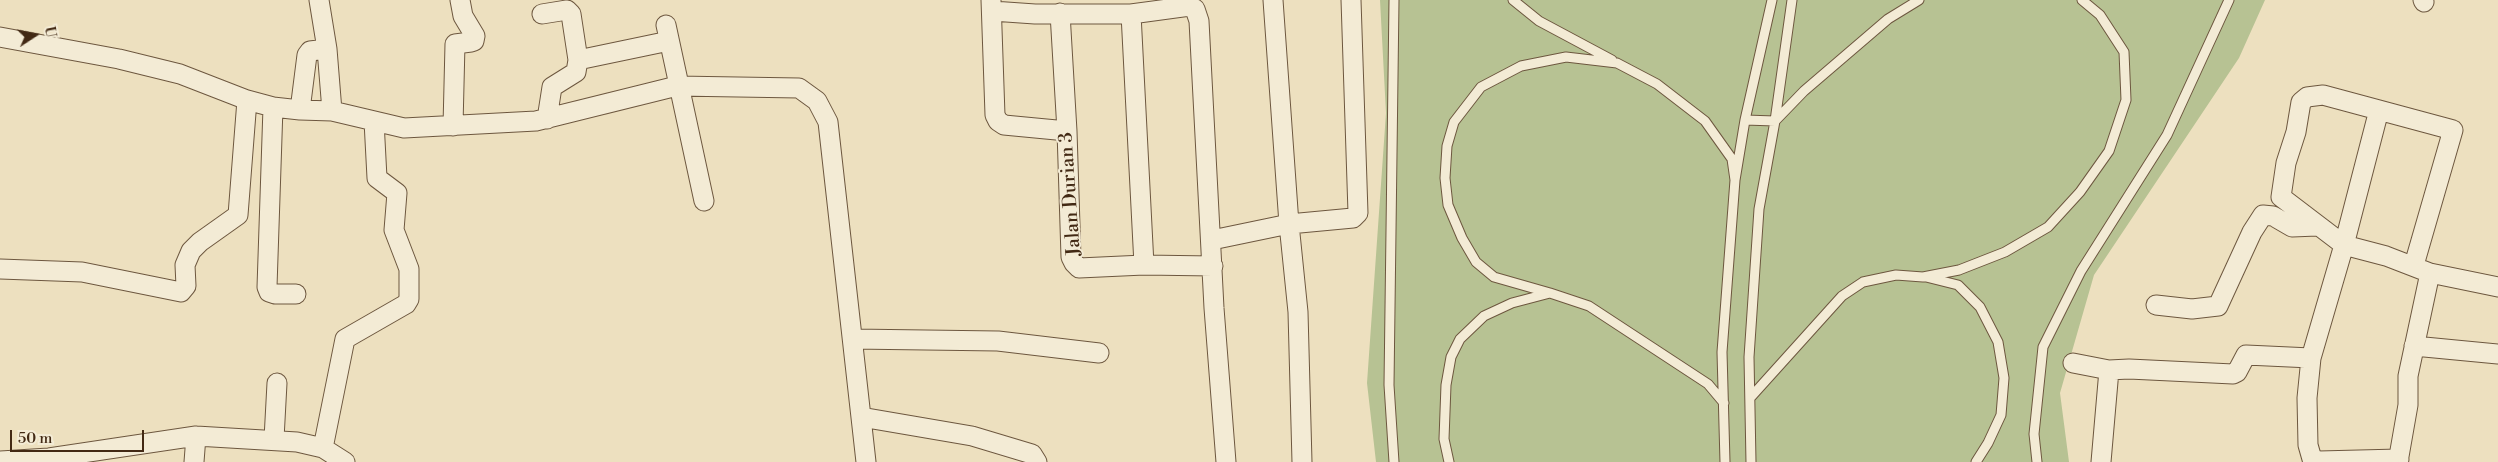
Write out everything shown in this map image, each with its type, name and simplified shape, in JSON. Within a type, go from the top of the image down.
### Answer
[{"type":"street","points":[[319,0],[327,49],[332,111]]},
{"type":"street","points":[[453,126],[455,44],[471,42],[475,36],[463,16],[460,0]]},
{"type":"street","points":[[1273,0],[1289,224],[1298,312],[1302,462]]},
{"type":"street","points":[[1212,240],[1289,224],[1352,218],[1358,213],[1351,0]]},
{"type":"street","points":[[1067,131],[1004,125],[998,122],[996,115],[991,5],[1060,13],[1131,14],[1190,6],[1197,13],[1212,240],[1214,308],[1226,462]]},
{"type":"street","points":[[542,14],[567,10],[571,14],[578,60],[576,72],[552,88],[547,119]]},
{"type":"street","name":"Jalan Durian 3","points":[[1060,13],[1067,131],[1071,257],[1074,263],[1079,268],[1144,265],[1213,266]]},
{"type":"street","points":[[1131,14],[1144,265]]},
{"type":"street","points":[[578,60],[667,33],[677,86],[688,122],[704,201]]},
{"type":"street","points":[[0,37],[119,59],[180,74],[247,100],[273,107],[332,111],[404,128],[547,119],[677,86],[799,88],[817,101],[828,122],[866,462]]},
{"type":"street","points":[[300,110],[307,55],[310,51],[327,49]]},
{"type":"street","points":[[2379,110],[2344,245],[2311,358],[2307,398],[2308,445],[2312,458],[2319,461],[2399,461],[2406,426],[2408,376],[2414,346],[2422,269],[2453,130],[2323,94],[2307,96],[2302,102],[2280,194],[2317,226],[2344,245],[2422,269],[2498,287]]},
{"type":"street","points":[[0,269],[82,272],[181,292],[186,286],[185,264],[191,251],[200,242],[238,215],[247,100]]},
{"type":"street","points":[[273,107],[267,287],[269,292],[275,294],[296,294]]},
{"type":"street","points":[[322,448],[345,339],[406,304],[409,299],[409,269],[394,226],[397,193],[377,178],[374,121]]},
{"type":"street","points":[[2156,305],[2192,309],[2217,307],[2226,293],[2252,232],[2263,215],[2273,216],[2292,227],[2317,226]]},
{"type":"street","points":[[853,339],[998,341],[1099,353]]},
{"type":"street","points":[[2414,346],[2498,354]]},
{"type":"street","points":[[2073,363],[2109,370],[2129,368],[2233,374],[2237,372],[2243,357],[2248,354],[2311,358]]},
{"type":"street","points":[[2102,462],[2109,370]]},
{"type":"street","points":[[274,439],[277,383]]},
{"type":"street","points":[[861,418],[972,436],[1032,454],[1037,462]]},
{"type":"street","points":[[0,460],[56,457],[196,436],[274,439],[297,442],[322,448],[345,462]]},
{"type":"street","points":[[194,462],[196,436]]},
{"type":"lane","points":[[1394,0],[1389,385],[1394,462]]},
{"type":"lane","points":[[1513,0],[1539,20],[1657,84],[1705,121],[1732,159],[1735,180]]},
{"type":"lane","points":[[1725,462],[1722,352],[1735,180],[1745,120],[1772,0]]},
{"type":"lane","points":[[1751,462],[1750,357],[1759,209],[1775,121],[1792,0]]},
{"type":"lane","points":[[1745,120],[1775,121],[1804,91],[1888,19],[1919,0]]},
{"type":"lane","points":[[1923,277],[1959,270],[2005,252],[2048,227],[2080,192],[2110,151],[2126,100],[2124,52],[2100,15],[2082,0]]},
{"type":"lane","points":[[2037,462],[2034,434],[2043,347],[2080,271],[2167,134],[2229,0]]},
{"type":"lane","points":[[1617,63],[1566,57],[1521,66],[1481,87],[1454,122],[1447,146],[1444,178],[1448,205],[1462,238],[1476,262],[1494,277],[1589,306],[1708,384],[1724,403]]},
{"type":"lane","points":[[1750,398],[1842,296],[1863,282],[1896,275],[1923,277],[1958,285],[1980,306],[1998,342],[2004,378],[2001,415],[1988,444],[1976,462]]},
{"type":"lane","points":[[1449,462],[1444,439],[1446,385],[1451,357],[1460,339],[1484,316],[1512,303],[1550,293]]},
{"type":"green space","points":[[1380,0],[2265,0],[2239,58],[2094,275],[2060,393],[2069,462],[1376,462],[1367,383],[1386,113]]}]
